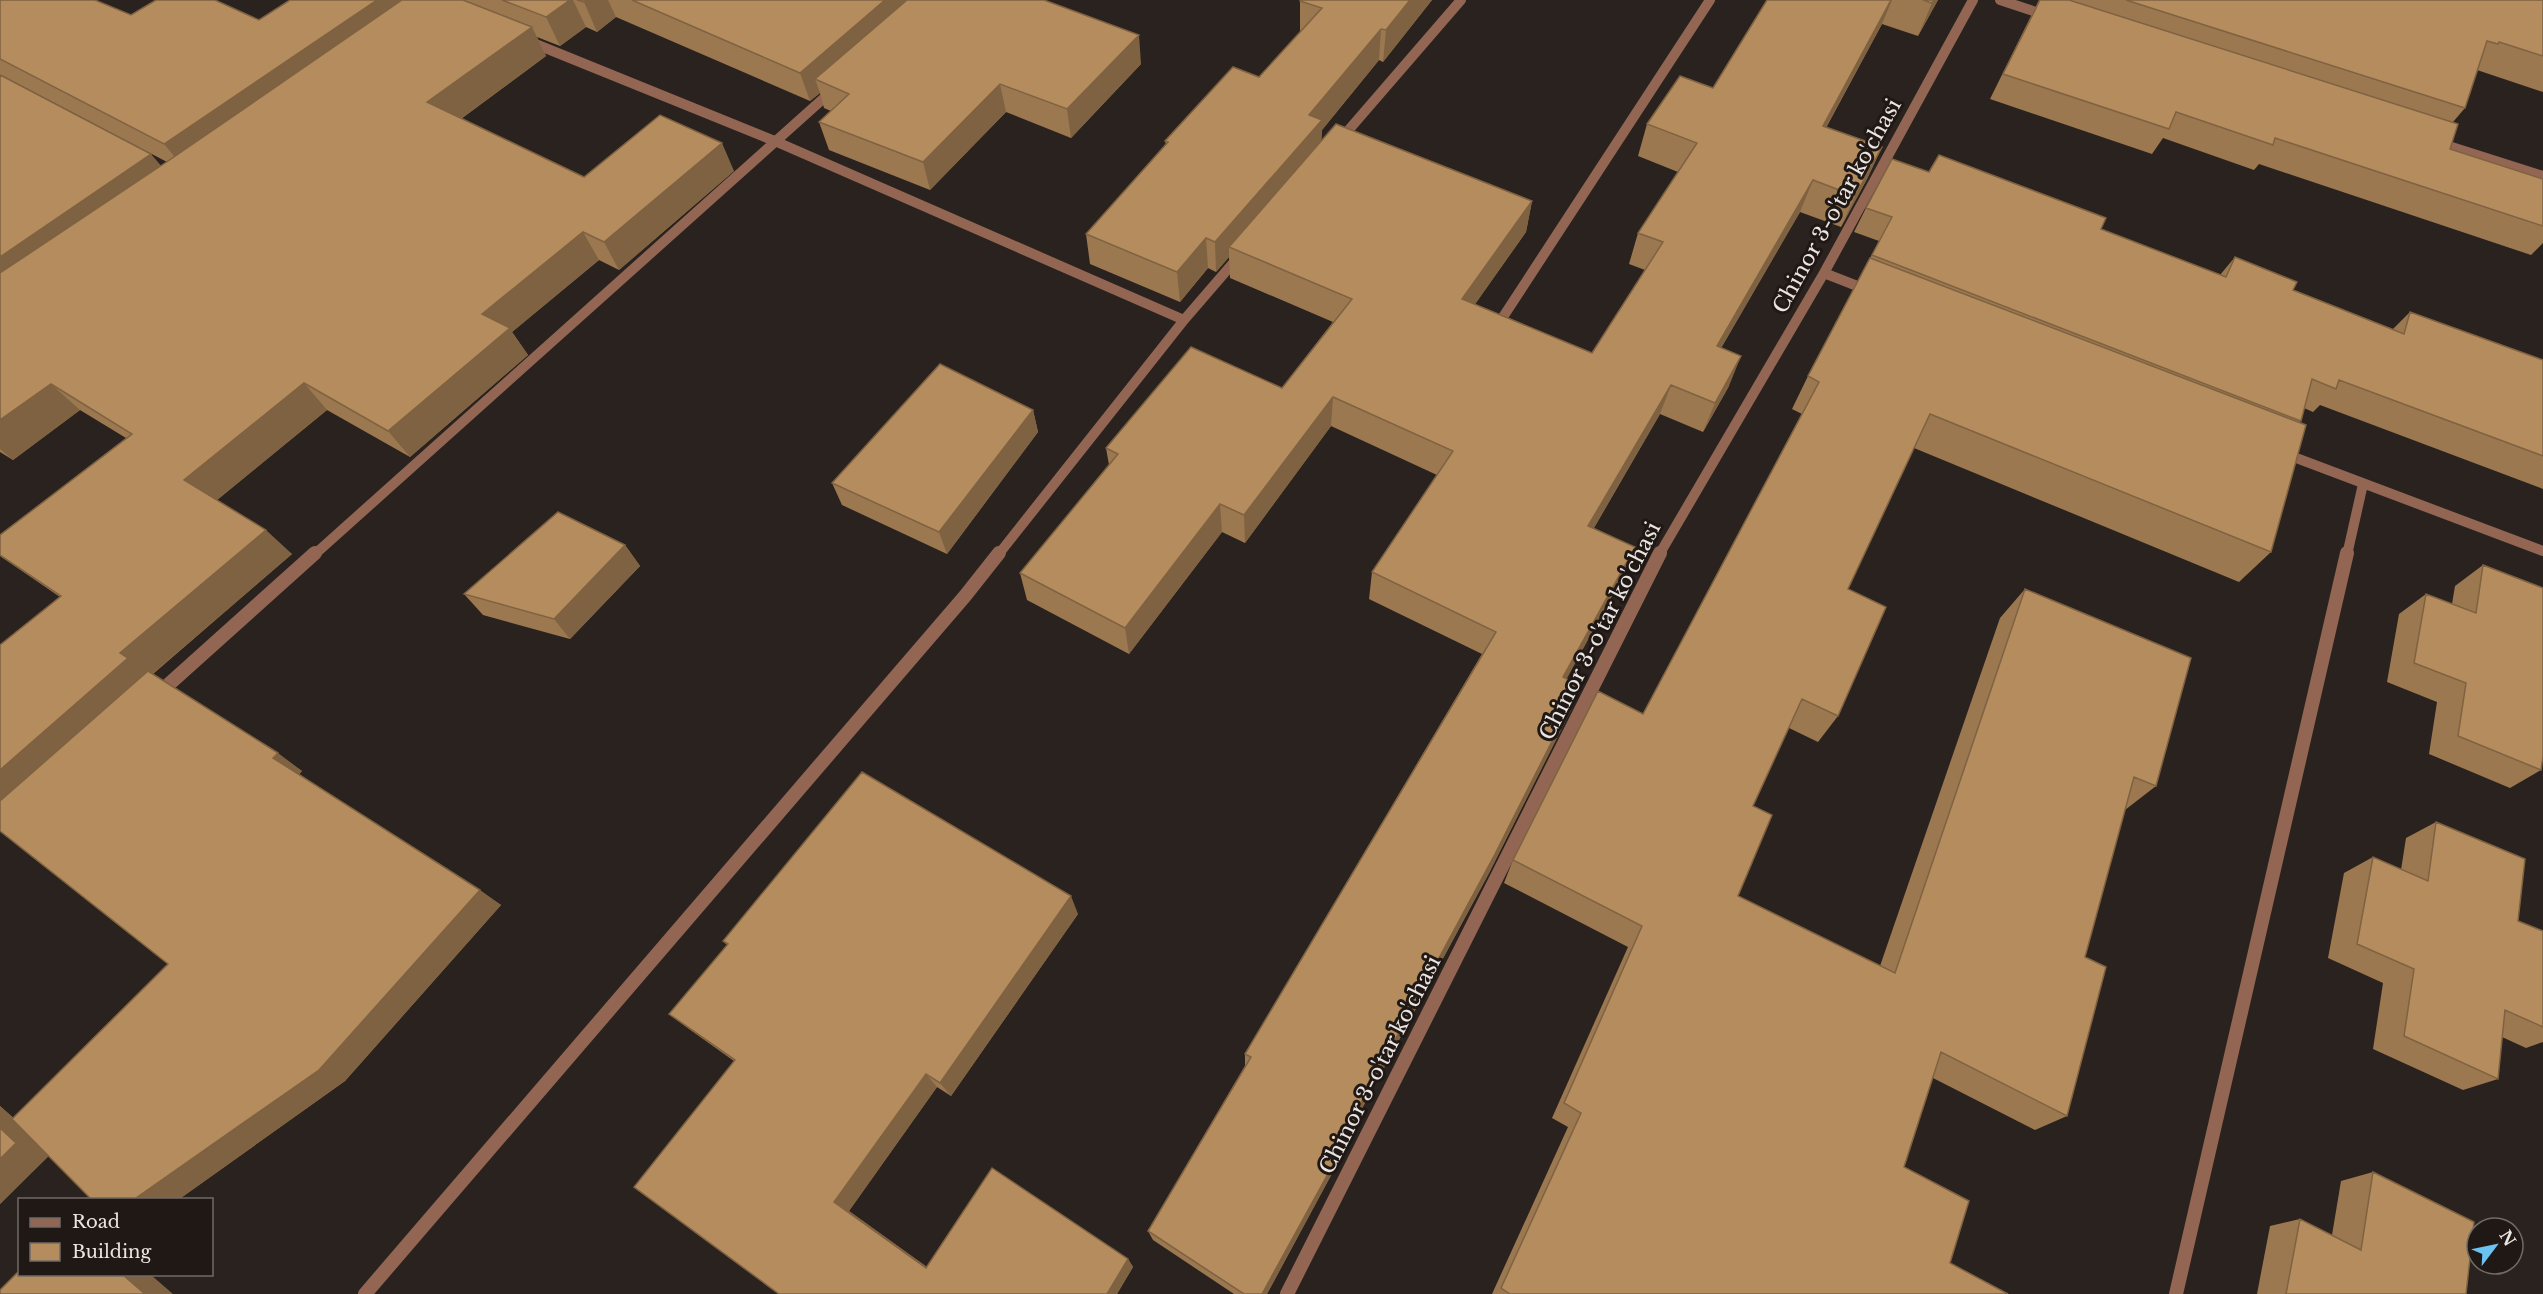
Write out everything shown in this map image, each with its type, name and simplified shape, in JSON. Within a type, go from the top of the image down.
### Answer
[{"type":"street","points":[[1330,151],[1461,0]]},
{"type":"street","points":[[1503,316],[1710,0]]},
{"type":"street","name":"Chinor 3-o'tar ko'chasi","points":[[1287,1294],[1661,551],[1824,273],[1973,0]]},
{"type":"street","points":[[2000,0],[2057,18]]},
{"type":"street","points":[[516,36],[777,142],[1184,320]]},
{"type":"street","points":[[152,700],[842,82]]},
{"type":"street","points":[[2430,140],[2543,177]]},
{"type":"street","points":[[365,1294],[965,596],[1184,320],[1246,249]]},
{"type":"street","points":[[1824,273],[1879,295]]},
{"type":"street","points":[[2275,450],[2543,551]]},
{"type":"street","points":[[2176,1294],[2363,484]]},
{"type":"building","points":[[0,0],[95,0],[131,15],[156,0],[215,0],[259,20],[290,0],[377,0],[164,144],[0,59]]},
{"type":"building","points":[[402,0],[463,0],[532,27],[427,102],[584,177],[660,115],[722,143],[604,242],[583,232],[482,314],[510,328],[388,431],[304,383],[184,480],[266,530],[120,653],[128,658],[0,770],[0,645],[61,596],[0,555],[0,535],[132,434],[51,384],[0,420],[0,273]]},
{"type":"building","points":[[502,0],[570,0],[546,17]]},
{"type":"building","points":[[632,0],[885,0],[800,73]]},
{"type":"building","points":[[907,0],[1044,0],[1139,35],[1067,109],[1000,84],[923,162],[819,122],[849,94],[815,79]]},
{"type":"building","points":[[1301,0],[1410,0],[1386,30],[1381,29],[1309,115],[1322,120],[1215,242],[1206,238],[1177,272],[1086,234],[1168,142],[1165,141],[1233,67],[1259,77],[1322,8]]},
{"type":"building","points":[[1767,0],[1891,0],[1823,126],[1882,147],[1855,196],[1813,180],[1717,346],[1741,356],[1715,403],[1671,385],[1588,526],[1635,547],[1563,677],[1580,686],[1495,854],[1348,1127],[1352,1130],[1262,1294],[1244,1294],[1148,1231],[1251,1057],[1245,1054],[1496,632],[1372,572],[1453,451],[1333,397],[1244,515],[1220,504],[1125,628],[1020,573],[1118,454],[1106,448],[1191,347],[1282,388],[1352,299],[1229,247],[1336,124],[1532,201],[1462,299],[1592,353],[1663,242],[1638,233],[1697,143],[1647,124],[1680,76],[1713,88]]},
{"type":"building","points":[[2040,0],[2069,0],[2458,124],[2450,149],[2543,179],[2543,226],[2275,138],[2273,145],[2176,112],[2169,129],[2003,74]]},
{"type":"building","points":[[2126,0],[2543,0],[2543,56],[2499,42],[2498,44],[2487,41],[2465,108]]},
{"type":"building","points":[[0,75],[151,154],[0,257]]},
{"type":"building","points":[[1939,155],[2106,218],[2101,229],[2226,277],[2235,257],[2297,282],[2293,290],[2404,334],[2410,312],[2543,360],[2543,456],[2339,380],[2336,389],[2312,379],[2301,421],[1872,255],[1892,217],[1866,208],[1892,159],[1929,172]]},
{"type":"building","points":[[1870,258],[2306,425],[2271,552],[1930,414],[1848,589],[1886,607],[1838,716],[1802,699],[1753,806],[1772,815],[1738,896],[1895,973],[2025,589],[2191,658],[2156,786],[2134,777],[2085,957],[2106,967],[2067,1116],[1941,1052],[1904,1167],[1969,1201],[1950,1263],[2008,1294],[1510,1294],[1501,1288],[1581,1113],[1564,1103],[1642,926],[1513,860],[1598,691],[1643,714],[1819,382],[1808,376]]},
{"type":"building","points":[[940,364],[1033,410],[939,532],[832,483]]},
{"type":"building","points":[[558,512],[625,545],[554,619],[464,594]]},
{"type":"building","points":[[2483,565],[2543,588],[2543,756],[2541,770],[2458,736],[2466,683],[2414,663],[2426,594],[2476,613]]},
{"type":"building","points":[[148,671],[278,753],[273,758],[480,890],[319,1070],[136,1198],[90,1198],[12,1119],[168,964],[0,831],[0,801]]},
{"type":"building","points":[[862,772],[1071,896],[940,1083],[926,1074],[834,1202],[926,1268],[992,1168],[1128,1259],[1107,1294],[779,1294],[634,1187],[735,1060],[669,1014],[728,944],[723,941]]},
{"type":"building","points":[[2436,822],[2525,859],[2518,921],[2543,931],[2543,1027],[2505,1010],[2498,1079],[2404,1036],[2414,969],[2357,944],[2373,857],[2428,881]]},
{"type":"building","points":[[0,1128],[16,1143],[0,1159]]},
{"type":"building","points":[[2373,1172],[2465,1218],[2465,1276],[2468,1276],[2466,1294],[2286,1294],[2300,1219],[2361,1250]]},
{"type":"building","points":[[18,1272],[18,1276],[124,1276],[145,1294],[0,1294],[0,1290]]}]
